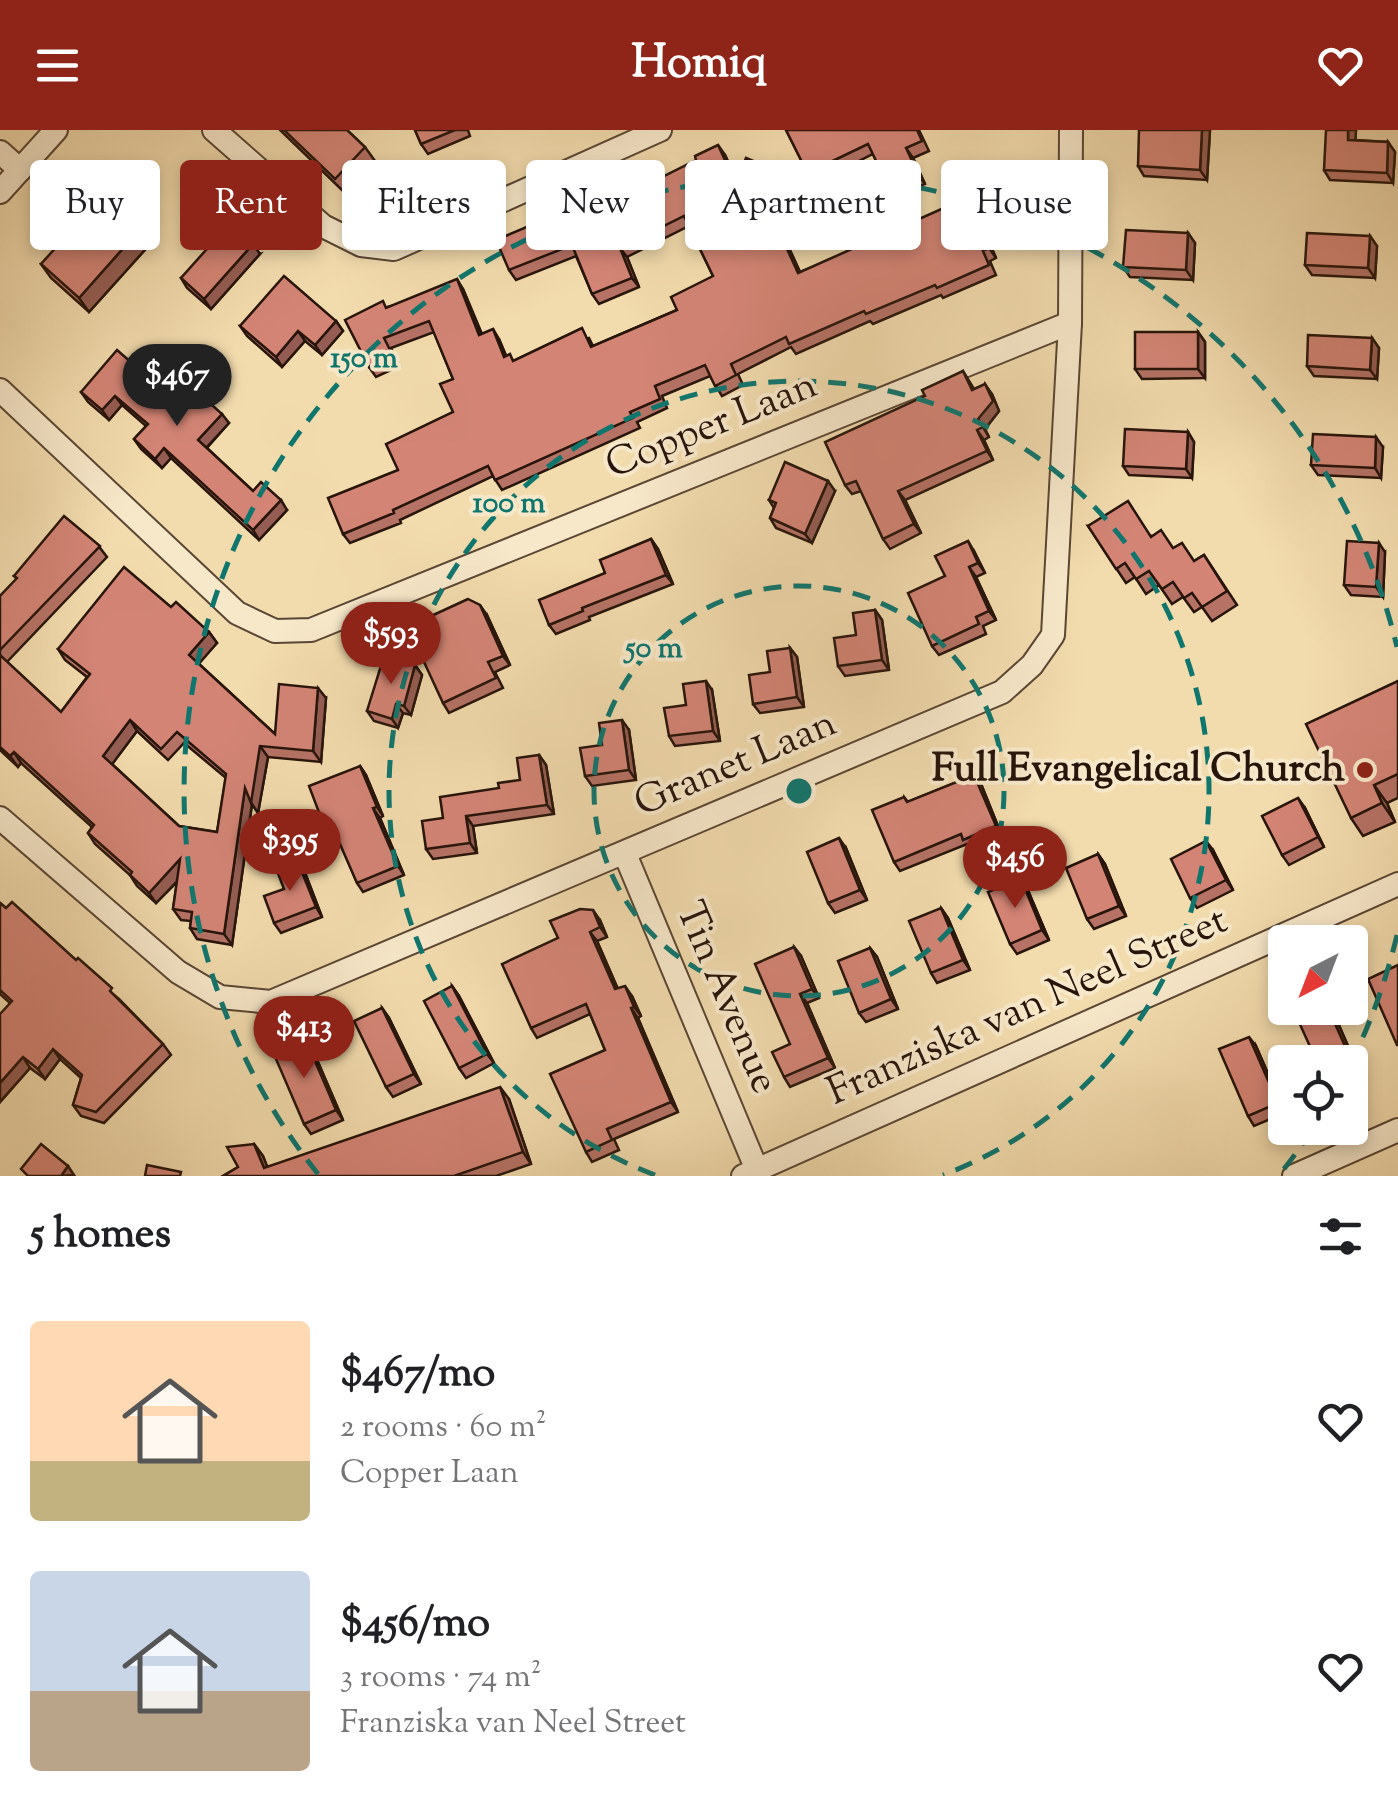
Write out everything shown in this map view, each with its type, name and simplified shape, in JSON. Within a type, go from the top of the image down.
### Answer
[{"type":"street","points":[[0,192],[56,130]]},
{"type":"street","points":[[214,130],[323,226],[361,245],[394,248],[660,130]]},
{"type":"street","name":"Granet Laan","points":[[0,818],[178,972],[220,997],[272,1002],[1002,692],[1032,664],[1053,636],[1070,323],[1071,130]]},
{"type":"street","points":[[0,152],[20,170]]},
{"type":"street","name":"Copper Laan","points":[[0,390],[238,613],[275,630],[310,630],[1070,323]]},
{"type":"street","name":"Tin Avenue","points":[[624,854],[750,1173]]},
{"type":"street","name":"Franziska van Neel Street","points":[[750,1173],[1398,884]]},
{"type":"street","points":[[1294,1176],[1398,1130]]},
{"type":"building","points":[[284,130],[347,130],[365,147],[353,160],[342,160],[342,172],[335,179],[322,167],[322,160],[315,160]]},
{"type":"building","points":[[415,130],[455,130],[421,144]]},
{"type":"building","points":[[786,130],[917,130],[922,141],[906,148],[912,160],[876,160],[868,144],[835,160],[801,160]]},
{"type":"building","points":[[1139,130],[1202,130],[1200,170],[1138,166]]},
{"type":"building","points":[[1326,130],[1348,130],[1348,140],[1388,142],[1387,173],[1324,170]]},
{"type":"building","points":[[718,145],[725,160],[696,160],[695,156]]},
{"type":"building","points":[[685,166],[685,218],[665,226],[665,176]]},
{"type":"building","points":[[941,209],[941,250],[985,250],[989,265],[937,288],[935,285],[866,314],[864,311],[789,344],[786,337],[731,364],[736,375],[715,386],[705,365],[655,386],[660,399],[630,412],[633,418],[495,480],[488,466],[343,534],[328,498],[398,470],[386,444],[453,412],[440,384],[453,379],[429,321],[384,338],[393,356],[369,367],[345,320],[383,301],[386,308],[457,279],[479,335],[493,329],[504,357],[510,354],[513,361],[582,328],[591,347],[677,310],[671,297],[713,276],[700,250],[787,250],[798,273],[850,250],[921,250],[921,218]]},
{"type":"building","points":[[526,227],[526,250],[559,250],[509,270],[500,250],[506,250],[506,236]]},
{"type":"building","points":[[1126,230],[1188,233],[1186,270],[1123,267]]},
{"type":"building","points":[[1307,233],[1370,236],[1368,268],[1305,265]]},
{"type":"building","points":[[54,250],[122,250],[79,298],[41,264]]},
{"type":"building","points":[[206,250],[248,250],[204,299],[181,278]]},
{"type":"building","points":[[574,250],[621,250],[632,278],[592,294]]},
{"type":"building","points":[[284,276],[336,321],[315,345],[298,331],[276,357],[240,326]]},
{"type":"building","points":[[1135,332],[1198,332],[1198,369],[1135,369]]},
{"type":"building","points":[[1308,335],[1372,338],[1370,370],[1307,366]]},
{"type":"building","points":[[117,350],[133,364],[142,353],[188,391],[192,387],[222,414],[198,440],[253,491],[261,482],[281,500],[253,530],[164,448],[155,459],[134,439],[148,424],[115,396],[102,410],[81,392]]},
{"type":"building","points":[[963,371],[972,390],[985,384],[993,401],[978,419],[983,427],[977,430],[987,451],[898,491],[914,524],[883,539],[856,481],[845,485],[825,442],[925,396],[922,390]]},
{"type":"building","points":[[1125,429],[1188,432],[1186,469],[1123,466]]},
{"type":"building","points":[[1313,434],[1376,437],[1375,468],[1311,465]]},
{"type":"building","points":[[785,462],[828,481],[805,534],[770,518],[776,503],[769,500]]},
{"type":"building","points":[[1128,501],[1151,537],[1161,530],[1173,548],[1182,543],[1194,561],[1204,555],[1227,591],[1202,607],[1192,593],[1184,598],[1173,582],[1162,589],[1149,571],[1136,579],[1125,563],[1116,569],[1088,526]]},
{"type":"building","points":[[64,516],[100,546],[0,650],[0,596]]},
{"type":"building","points":[[651,539],[666,575],[549,625],[539,600],[605,573],[600,560]]},
{"type":"building","points":[[968,541],[978,563],[969,567],[989,611],[976,617],[979,624],[932,646],[908,593],[945,576],[935,556]]},
{"type":"building","points":[[1347,541],[1379,543],[1376,587],[1344,585]]},
{"type":"building","points":[[124,567],[171,607],[176,602],[209,632],[189,655],[275,734],[279,684],[318,688],[313,751],[260,746],[251,803],[245,788],[224,934],[190,928],[192,912],[173,909],[180,859],[149,893],[130,875],[132,872],[88,833],[94,825],[14,752],[10,756],[0,747],[0,655],[61,712],[90,674],[58,649]],"holes":[[[130,720],[161,749],[177,732],[226,774],[217,832],[179,826],[103,756]]]},
{"type":"building","points":[[468,599],[480,605],[503,656],[488,662],[496,678],[443,703],[412,636],[420,633],[416,623]]},
{"type":"building","points":[[875,610],[882,660],[838,666],[834,638],[856,635],[853,613]]},
{"type":"building","points":[[790,648],[797,697],[753,704],[749,675],[770,672],[767,651]]},
{"type":"building","points":[[384,656],[415,665],[404,706],[396,704],[392,719],[367,711]]},
{"type":"building","points":[[706,681],[713,731],[669,736],[664,708],[686,705],[683,684]]},
{"type":"building","name":"Full Evangelical Church","points":[[1398,681],[1398,774],[1374,785],[1382,803],[1351,818],[1306,724]]},
{"type":"building","points":[[622,720],[629,770],[585,776],[580,748],[602,745],[599,723]]},
{"type":"building","points":[[539,755],[547,805],[466,816],[470,843],[426,849],[422,821],[443,818],[440,797],[499,788],[498,783],[520,780],[517,758]]},
{"type":"building","points":[[360,766],[398,866],[357,883],[336,835],[318,843],[308,820],[320,815],[309,786]]},
{"type":"building","points":[[974,775],[996,826],[963,840],[961,834],[894,862],[872,810],[904,797],[907,802]]},
{"type":"building","points":[[1298,798],[1318,837],[1282,855],[1262,816]]},
{"type":"building","points":[[839,838],[860,890],[828,903],[807,852]]},
{"type":"building","points":[[1206,841],[1226,880],[1190,898],[1171,859]]},
{"type":"building","points":[[1098,854],[1119,906],[1087,919],[1066,868]]},
{"type":"building","points":[[297,860],[316,907],[274,923],[264,896],[284,889],[276,868]]},
{"type":"building","points":[[1021,879],[1042,930],[1010,944],[988,892]]},
{"type":"building","points":[[12,902],[112,988],[110,991],[163,1044],[96,1112],[73,1105],[82,1075],[53,1049],[38,1069],[23,1057],[0,1083],[0,1014],[12,1001],[0,990],[0,903],[6,908]]},
{"type":"building","points":[[941,908],[963,960],[931,973],[909,921]]},
{"type":"building","points":[[580,909],[593,910],[600,927],[590,932],[615,989],[625,986],[671,1102],[607,1129],[612,1140],[586,1152],[550,1074],[605,1050],[586,1004],[531,1028],[502,964],[558,938],[550,921]]},
{"type":"building","points":[[794,947],[812,989],[800,994],[828,1058],[784,1077],[772,1052],[790,1044],[755,964]]},
{"type":"building","points":[[870,948],[891,999],[859,1013],[838,961]]},
{"type":"building","points":[[1398,965],[1398,1045],[1397,1045],[1368,979]]},
{"type":"building","points":[[452,986],[487,1054],[459,1068],[424,1001]]},
{"type":"building","points":[[382,1008],[414,1074],[386,1087],[354,1021]]},
{"type":"building","points":[[1300,1025],[1336,1025],[1345,1045],[1309,1045]]},
{"type":"building","points":[[1249,1037],[1268,1080],[1268,1107],[1248,1116],[1219,1049]]},
{"type":"building","points":[[305,1038],[336,1110],[304,1124],[273,1052]]},
{"type":"building","points":[[500,1087],[523,1152],[454,1176],[223,1176],[238,1167],[227,1147],[254,1144],[264,1168]]},
{"type":"building","points":[[41,1144],[68,1166],[61,1176],[28,1176],[21,1169]]},
{"type":"building","points":[[147,1165],[181,1172],[180,1176],[145,1176]]},
{"type":"place","name":"Full Evangelical Church","points":[[1365,770]]}]
